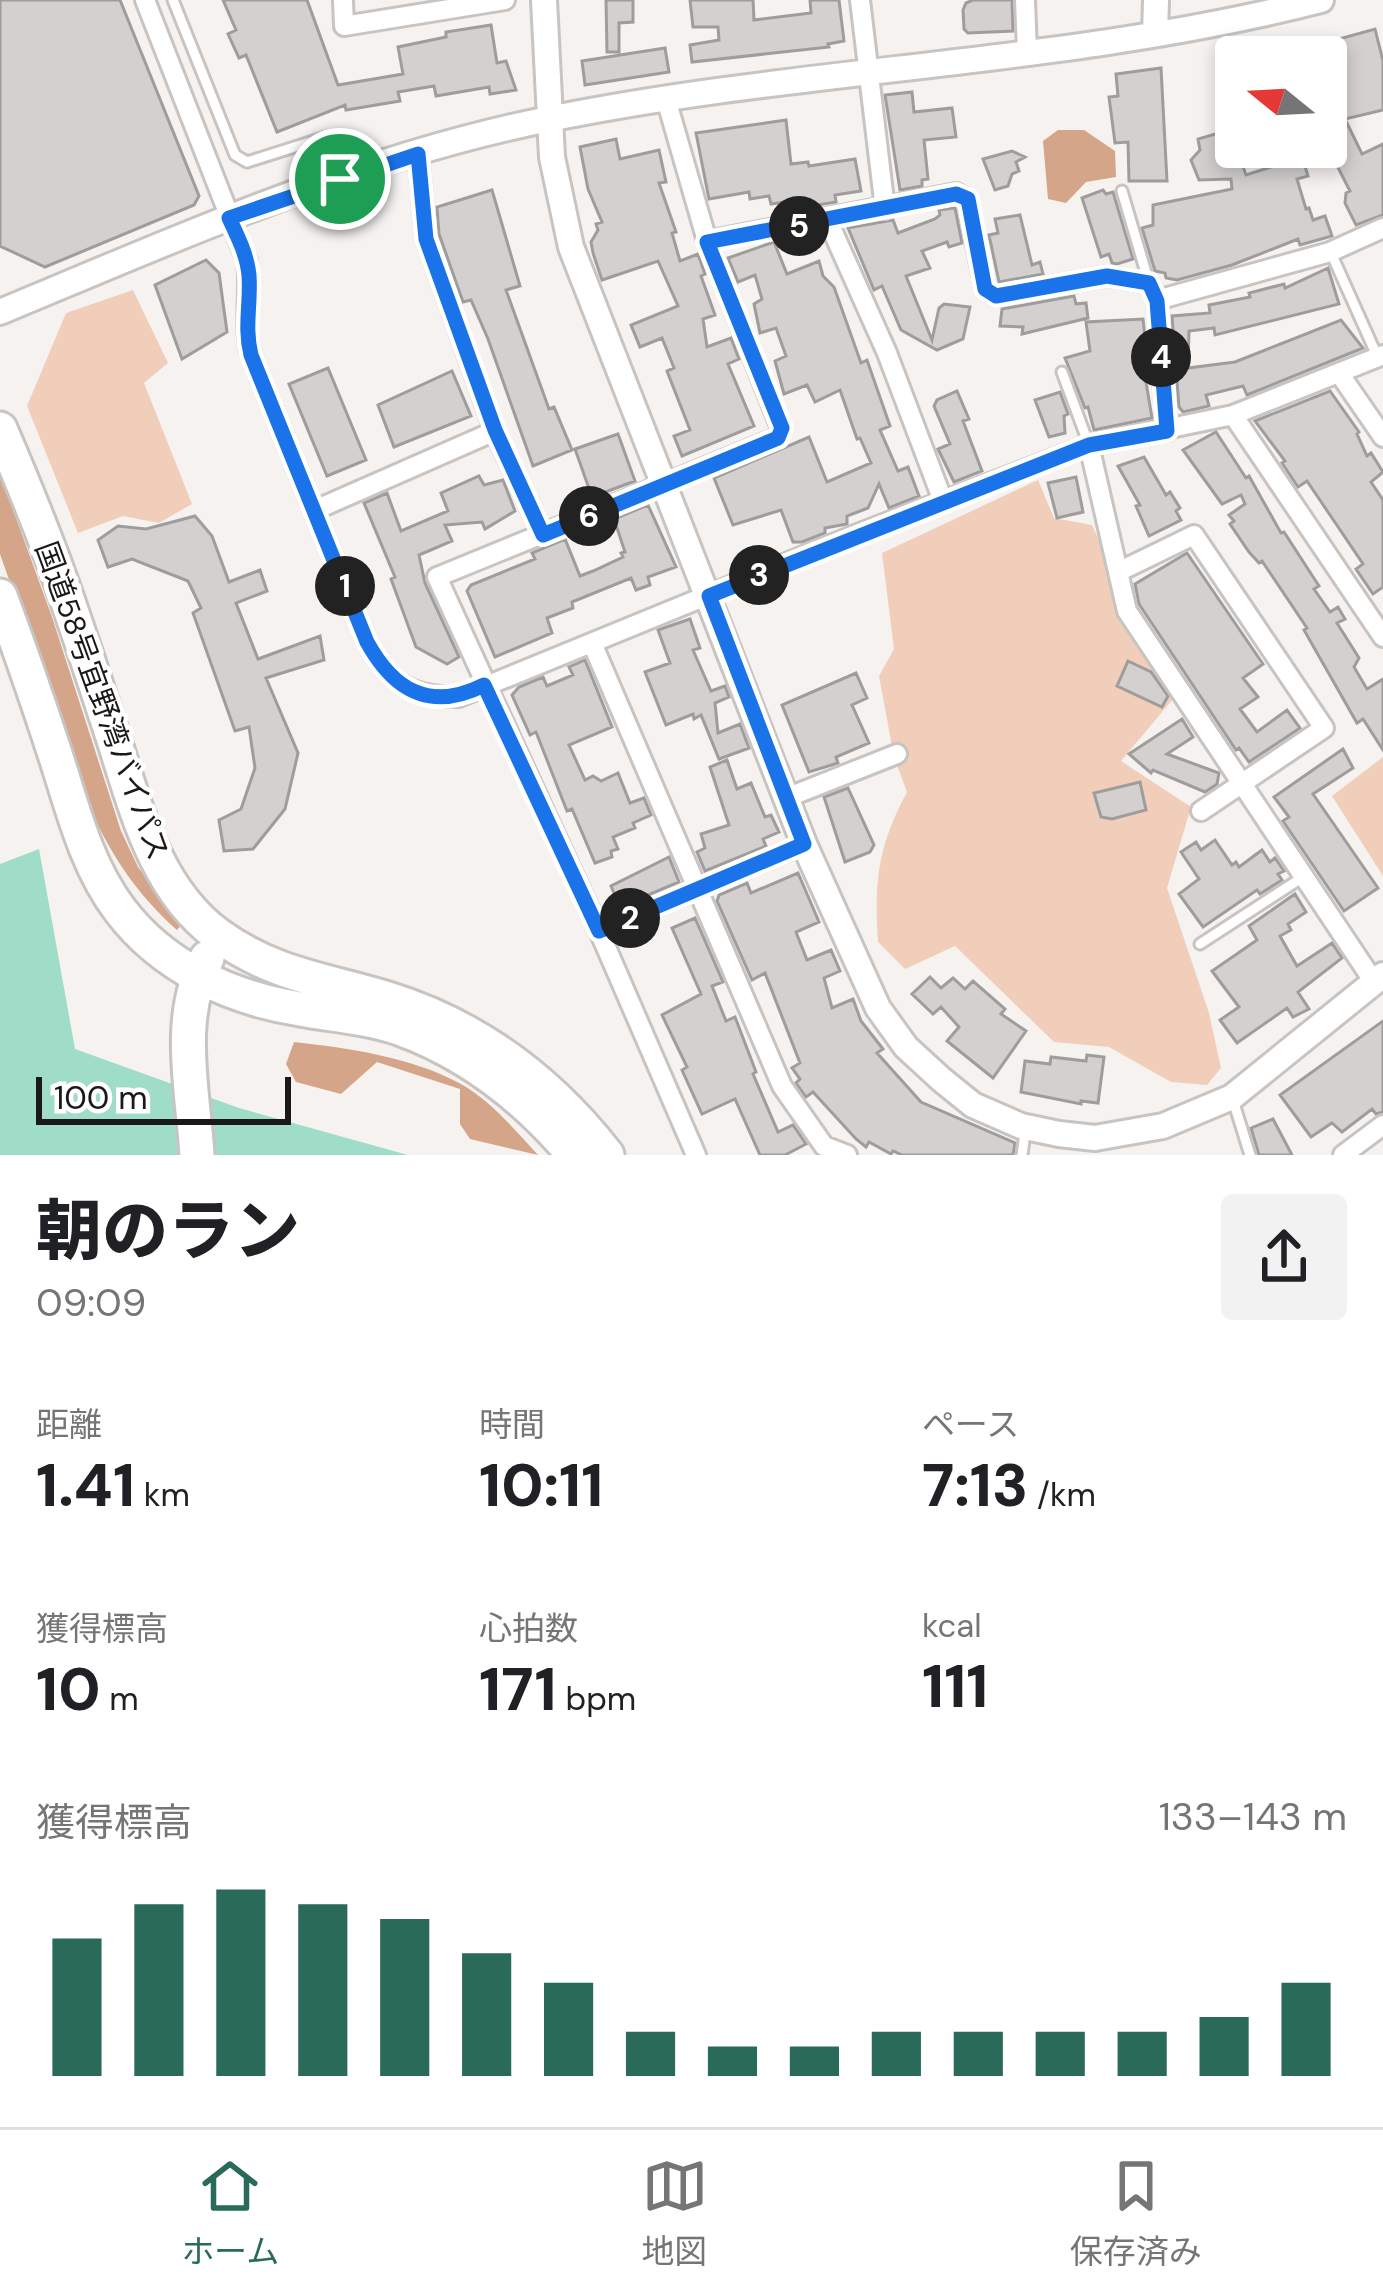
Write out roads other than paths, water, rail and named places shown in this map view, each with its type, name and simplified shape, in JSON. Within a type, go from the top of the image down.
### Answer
[{"type":"highway","name":"国道58号宜野湾バイパス","points":[[0,429],[65,593],[150,844],[180,898],[219,935],[302,979],[389,1000],[474,1036],[541,1083],[607,1155]]},
{"type":"highway","name":"国道58号宜野湾バイパス","points":[[0,596],[98,875],[130,923],[198,976],[267,1003],[394,1027],[432,1042],[523,1102],[574,1155]]},
{"type":"highway","points":[[197,1155],[190,1007],[198,976],[219,935]]},
{"type":"street","points":[[145,0],[247,261],[250,282],[244,330],[251,355],[367,642],[380,666],[401,686],[428,697],[459,698],[1089,445],[1233,415],[1380,356]]},
{"type":"street","points":[[343,0],[344,26],[412,7],[505,0]]},
{"type":"street","points":[[544,0],[548,119],[571,247],[804,844],[878,1008],[906,1047],[973,1105],[1021,1126],[1095,1138],[1163,1126],[1232,1097],[1378,978],[1303,878],[1127,610],[1089,445]]},
{"type":"street","points":[[860,0],[884,209]]},
{"type":"street","points":[[1025,0],[1027,52]]},
{"type":"street","points":[[1155,34],[1156,0]]},
{"type":"street","points":[[0,312],[229,218],[418,154],[548,119],[1227,23],[1322,0]]},
{"type":"street","points":[[666,99],[707,242],[782,428],[778,438],[437,577],[696,1155]]},
{"type":"street","points":[[418,154],[426,239],[495,430],[543,535]]},
{"type":"street","points":[[707,242],[956,194],[968,199],[985,289],[996,296],[1107,276],[1153,292],[1330,252],[1383,228]]},
{"type":"street","points":[[828,220],[887,353],[943,501]]},
{"type":"street","points":[[1153,292],[1167,431]]},
{"type":"street","points":[[1339,373],[1383,436]]},
{"type":"street","points":[[1233,415],[1383,637]]},
{"type":"street","points":[[315,510],[495,430]]},
{"type":"street","points":[[1118,572],[1194,536],[1324,728],[1202,812]]},
{"type":"street","points":[[592,643],[782,1086],[824,1146],[848,1155]]},
{"type":"street","points":[[786,798],[897,754]]},
{"type":"street","points":[[599,931],[804,844]]},
{"type":"street","points":[[1342,1155],[1383,1125]]},
{"type":"street","points":[[805,1155],[824,1146]]},
{"type":"lane","points":[[154,21],[176,5],[235,155],[247,162],[326,137],[340,179]]},
{"type":"lane","points":[[182,94],[207,84]]},
{"type":"lane","points":[[1122,191],[1153,292]]},
{"type":"lane","points":[[1330,252],[1380,356]]},
{"type":"lane","points":[[1062,373],[1089,445]]},
{"type":"lane","points":[[1200,944],[1303,878]]},
{"type":"lane","points":[[1232,1097],[1250,1155]]},
{"type":"lane","points":[[1022,1155],[1025,1133]]}]
